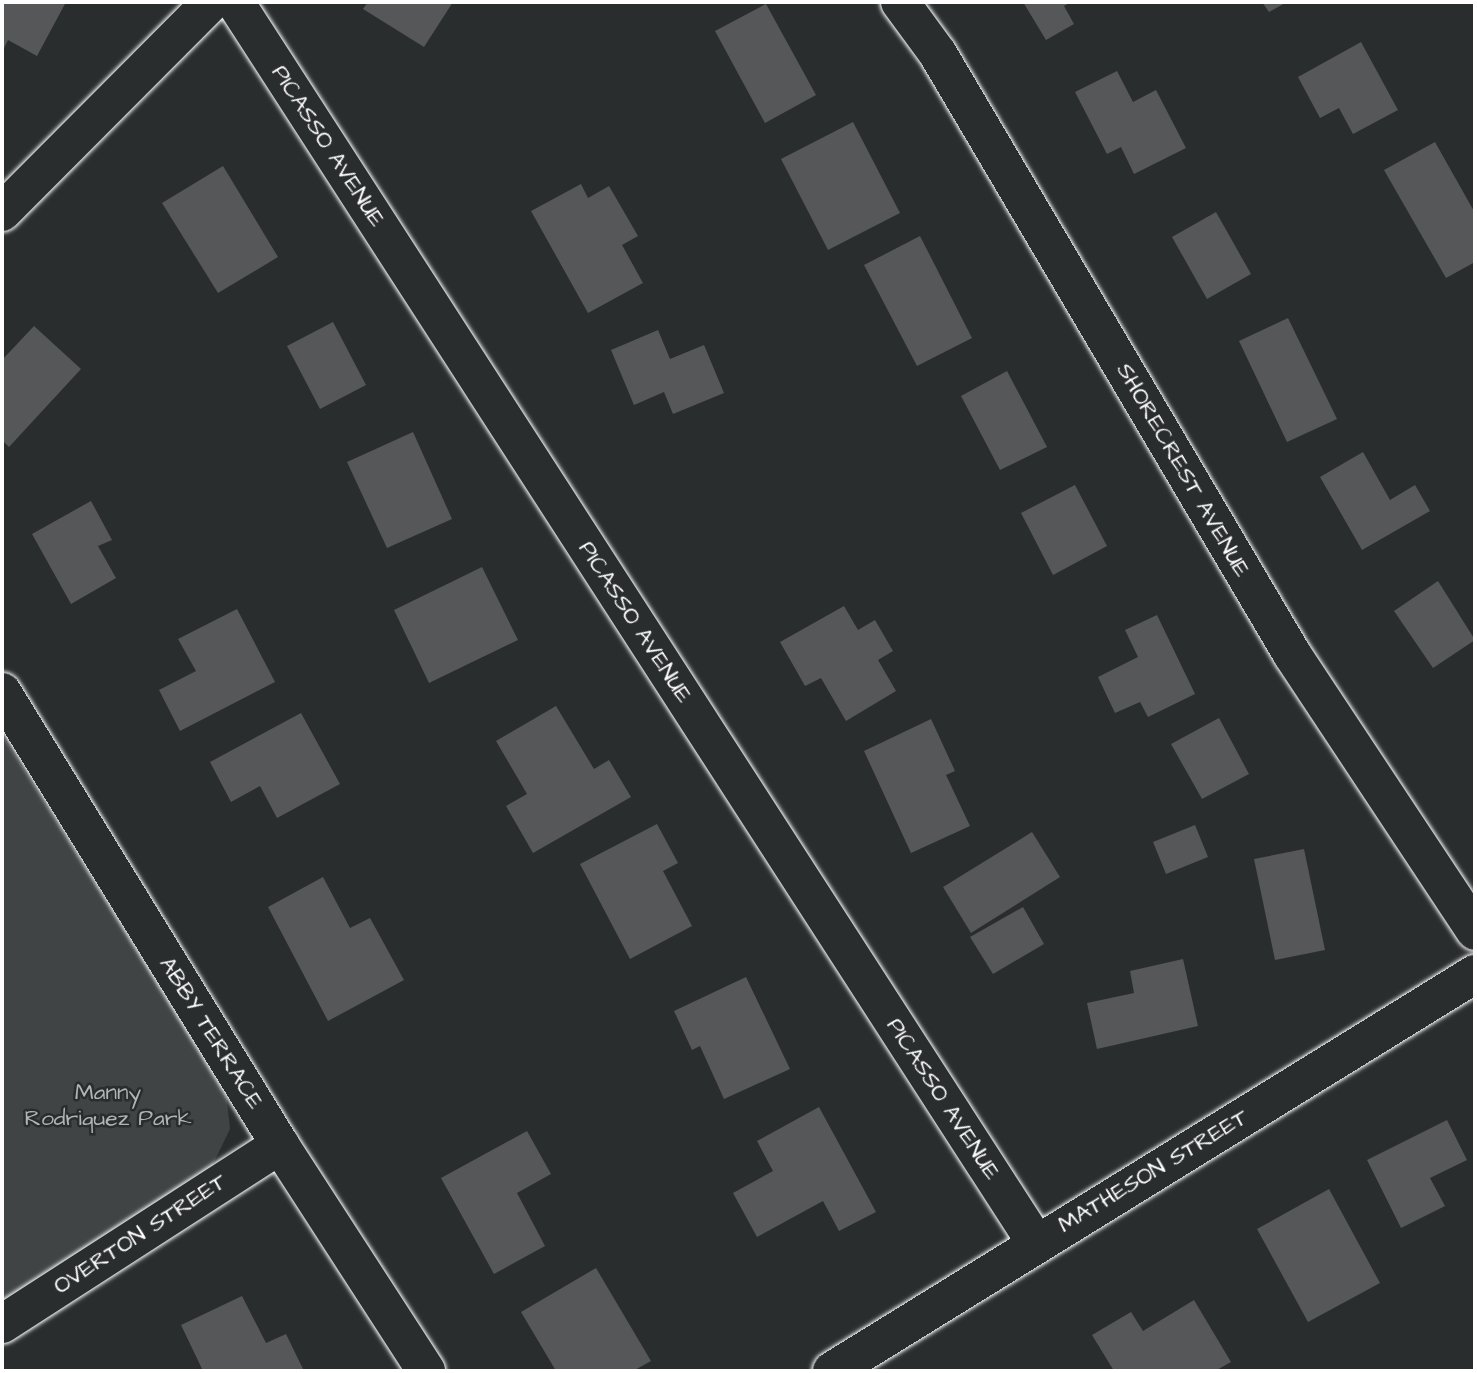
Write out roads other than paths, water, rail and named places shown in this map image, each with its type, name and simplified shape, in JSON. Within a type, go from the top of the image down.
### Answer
[{"type":"street","points":[[2,212],[211,2]]},
{"type":"street","name":"PICASSO AVENUE","points":[[235,2],[1036,1243]]},
{"type":"street","name":"SHORECREST AVENUE","points":[[900,2],[938,54],[1292,654],[1475,932]]},
{"type":"street","name":"ABBY TERRACE","points":[[2,692],[280,1144],[426,1371]]},
{"type":"street","name":"MATHESON STREET","points":[[832,1371],[1475,974]]},
{"type":"street","name":"OVERTON STREET","points":[[2,1324],[280,1144]]},
{"type":"park label","name":"Manny Rodriquez Park","points":[[108,1105]]}]
